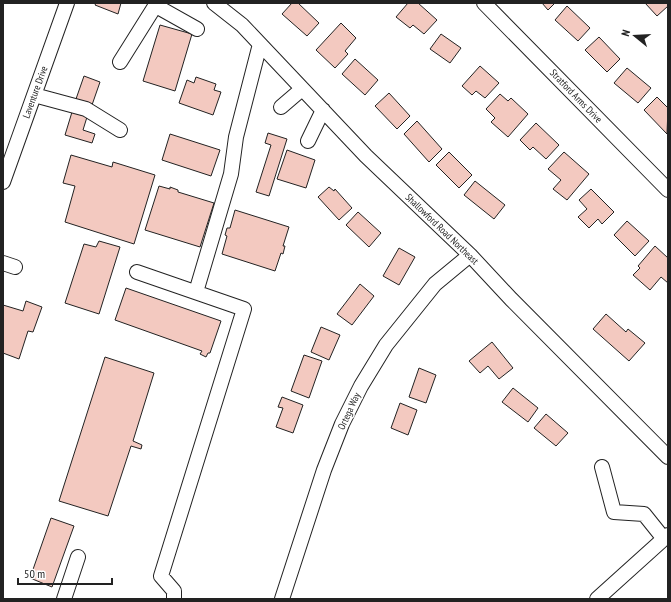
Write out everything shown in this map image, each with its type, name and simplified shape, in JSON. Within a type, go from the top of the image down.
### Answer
[{"type":"street","name":"Laventure Drive","points":[[3,182],[7,161],[34,95],[67,3]]},
{"type":"street","name":"Shallowford Road Northeast","points":[[214,3],[242,25],[366,156],[470,255],[511,300],[668,457]]},
{"type":"street","name":"Stratford Arms Drive","points":[[484,3],[668,190]]},
{"type":"street","points":[[120,62],[156,4],[197,29]]},
{"type":"street","points":[[196,292],[231,174],[236,137],[260,44]]},
{"type":"street","points":[[281,107],[302,89]]},
{"type":"street","points":[[34,95],[86,109],[120,130]]},
{"type":"street","points":[[308,141],[323,110]]},
{"type":"street","name":"Ortega Way","points":[[282,599],[282,593],[324,470],[342,424],[361,386],[386,345],[436,284],[470,255]]},
{"type":"street","points":[[137,272],[244,309],[161,576],[174,591],[174,599]]},
{"type":"street","points":[[597,599],[666,537],[644,514],[614,512],[602,467]]},
{"type":"street","points":[[64,599],[78,557]]},
{"type":"building","points":[[96,3],[121,3],[118,14],[95,5]]},
{"type":"building","points":[[292,3],[298,3],[319,23],[307,36],[282,14]]},
{"type":"building","points":[[408,3],[418,3],[437,20],[424,34],[413,25],[410,28],[396,17]]},
{"type":"building","points":[[542,3],[555,3],[548,10]]},
{"type":"building","points":[[645,3],[668,3],[668,6],[657,16]]},
{"type":"building","points":[[567,6],[590,28],[578,41],[555,20]]},
{"type":"building","points":[[341,23],[356,38],[345,51],[348,54],[335,68],[316,50]]},
{"type":"building","points":[[160,25],[192,34],[175,91],[143,81]]},
{"type":"building","points":[[441,34],[461,48],[450,63],[430,49]]},
{"type":"building","points":[[599,37],[620,59],[607,72],[585,50]]},
{"type":"building","points":[[355,59],[378,80],[365,95],[342,74]]},
{"type":"building","points":[[480,66],[499,83],[485,98],[476,91],[472,95],[462,86]]},
{"type":"building","points":[[627,68],[651,88],[638,103],[614,83]]},
{"type":"building","points":[[84,76],[100,82],[92,105],[76,99]]},
{"type":"building","points":[[196,77],[216,84],[214,90],[221,92],[213,115],[179,103],[187,80],[194,83]]},
{"type":"building","points":[[389,93],[410,116],[397,129],[375,106]]},
{"type":"building","points":[[500,94],[508,101],[511,98],[528,114],[508,137],[491,122],[495,118],[486,109]]},
{"type":"building","points":[[657,97],[668,108],[667,134],[644,110]]},
{"type":"building","points":[[72,112],[87,117],[83,130],[95,134],[92,143],[65,135]]},
{"type":"building","points":[[417,121],[442,149],[429,162],[404,134]]},
{"type":"building","points":[[536,123],[559,145],[546,159],[533,147],[530,150],[520,140]]},
{"type":"building","points":[[268,133],[287,139],[269,196],[256,192],[271,145],[265,143]]},
{"type":"building","points":[[170,134],[220,150],[211,176],[162,160]]},
{"type":"building","points":[[287,150],[315,160],[306,188],[277,179]]},
{"type":"building","points":[[449,152],[472,175],[459,188],[436,165]]},
{"type":"building","points":[[564,152],[589,174],[567,200],[553,189],[561,180],[548,169]]},
{"type":"building","points":[[71,155],[112,167],[113,162],[155,175],[134,244],[65,222],[75,186],[63,183]]},
{"type":"building","points":[[475,181],[505,205],[494,219],[464,195]]},
{"type":"building","points":[[159,186],[170,189],[170,187],[178,190],[178,192],[214,203],[200,247],[145,230]]},
{"type":"building","points":[[329,187],[334,191],[335,189],[352,208],[339,220],[318,197]]},
{"type":"building","points":[[591,189],[614,212],[602,224],[598,219],[589,228],[578,217],[587,209],[579,200]]},
{"type":"building","points":[[235,210],[289,227],[283,246],[285,246],[283,254],[281,253],[275,271],[222,254],[227,236],[225,235],[227,228],[230,228]]},
{"type":"building","points":[[358,212],[381,233],[369,247],[346,225]]},
{"type":"building","points":[[627,221],[649,241],[635,256],[614,235]]},
{"type":"building","points":[[99,241],[120,247],[99,314],[65,303],[84,244],[96,247]]},
{"type":"building","points":[[655,246],[668,258],[668,283],[661,277],[650,290],[633,275],[640,268],[638,266]]},
{"type":"building","points":[[399,248],[415,257],[399,285],[383,276]]},
{"type":"building","points":[[360,284],[374,296],[352,325],[337,314]]},
{"type":"building","points":[[126,288],[221,321],[210,353],[208,353],[206,357],[200,354],[202,351],[115,320]]},
{"type":"building","points":[[26,301],[42,307],[33,332],[28,331],[19,359],[3,353],[3,305],[23,311]]},
{"type":"building","points":[[606,314],[626,332],[628,329],[645,343],[629,361],[593,329]]},
{"type":"building","points":[[321,327],[340,335],[329,360],[311,352]]},
{"type":"building","points":[[492,342],[513,368],[499,379],[488,366],[480,373],[469,361]]},
{"type":"building","points":[[304,355],[322,361],[309,398],[291,391]]},
{"type":"building","points":[[105,357],[154,373],[133,441],[142,445],[141,449],[131,446],[108,516],[59,501]]},
{"type":"building","points":[[419,368],[436,375],[426,403],[409,397]]},
{"type":"building","points":[[513,388],[538,408],[528,422],[502,402]]},
{"type":"building","points":[[282,397],[303,405],[293,433],[276,427],[283,408],[278,407]]},
{"type":"building","points":[[400,403],[417,410],[408,435],[391,428]]},
{"type":"building","points":[[546,414],[568,433],[556,446],[534,428]]},
{"type":"building","points":[[51,518],[74,526],[52,587],[30,578]]}]
